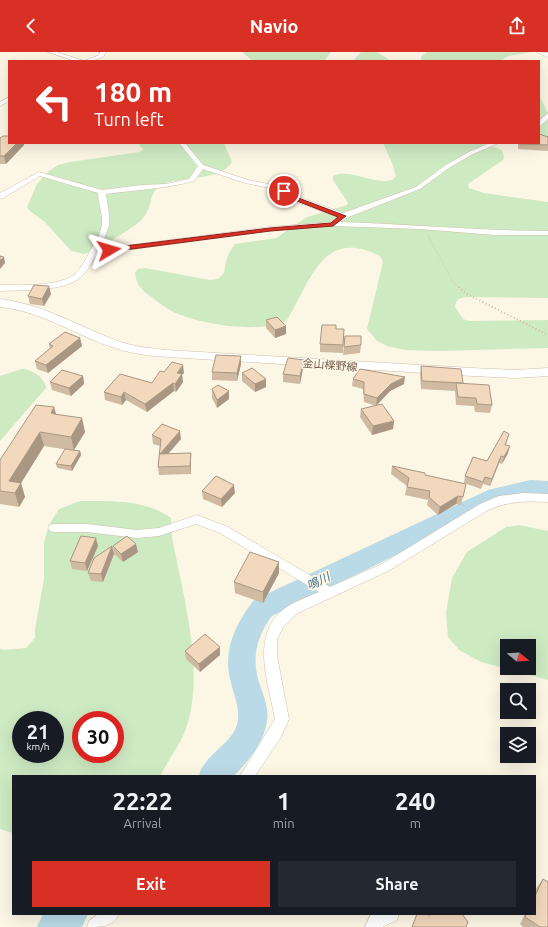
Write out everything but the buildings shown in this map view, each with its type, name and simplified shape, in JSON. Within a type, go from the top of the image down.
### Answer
[{"type":"main road","name":"金山檪野線","points":[[0,303],[29,308],[116,344],[135,350],[166,354],[456,372],[515,374],[548,372]]},
{"type":"street","points":[[51,52],[78,60]]},
{"type":"street","points":[[90,60],[101,56],[103,52]]},
{"type":"street","points":[[540,52],[548,55]]},
{"type":"street","points":[[540,124],[548,116]]},
{"type":"street","points":[[540,124],[548,126]]},
{"type":"street","points":[[183,144],[201,166],[247,182],[272,186],[299,200],[343,216]]},
{"type":"street","points":[[333,224],[343,216],[418,188],[448,166],[471,153],[494,144]]},
{"type":"street","points":[[0,196],[39,174],[102,192],[142,187],[166,186],[188,182],[192,180],[201,166]]},
{"type":"street","points":[[0,288],[49,285],[74,278],[79,275],[103,236],[106,222],[106,211],[102,200],[102,192]]},
{"type":"street","points":[[94,252],[270,229],[333,224],[422,227],[495,233],[548,233]]},
{"type":"street","points":[[248,775],[276,732],[282,719],[270,656],[271,640],[279,622],[294,609],[392,563],[424,546],[484,507],[499,500],[548,498]]},
{"type":"street","points":[[54,528],[87,528],[137,534],[159,532],[197,519],[214,524],[330,593]]},
{"type":"street","points":[[95,927],[110,915]]},
{"type":"street","points":[[373,927],[377,919],[389,915]]},
{"type":"path","points":[[422,227],[436,248],[454,283],[465,294],[548,335]]},
{"type":"green space","points":[[242,52],[331,52],[325,60],[252,60]]},
{"type":"green space","points":[[361,52],[377,52],[389,60],[354,60]]},
{"type":"green space","points":[[427,52],[531,52],[509,56],[502,60],[421,60],[421,57]]},
{"type":"green space","points":[[540,97],[548,113],[548,137],[540,136]]},
{"type":"green space","points":[[139,144],[224,144],[232,162],[227,168],[211,175],[172,182],[159,187],[152,197],[146,214],[137,224],[91,252],[84,254],[71,251],[45,222],[27,207],[37,184],[49,171],[58,165],[140,152],[143,149]]},
{"type":"green space","points":[[383,144],[483,144],[498,148],[502,151],[504,156],[503,160],[468,184],[469,188],[484,193],[548,202],[548,298],[468,297],[459,299],[456,302],[455,307],[463,319],[469,321],[548,320],[548,348],[438,351],[405,350],[387,346],[377,341],[367,329],[383,262],[380,256],[360,249],[344,248],[331,253],[321,262],[312,275],[287,320],[261,327],[228,326],[210,323],[179,314],[166,308],[138,285],[135,272],[138,269],[145,268],[210,280],[218,279],[224,273],[227,258],[235,244],[276,238],[307,217],[347,205],[348,203],[333,180],[333,176],[346,174],[377,180],[392,180],[396,176]]},
{"type":"green space","points":[[22,369],[34,372],[41,378],[46,388],[0,441],[0,376]]},
{"type":"green space","points":[[80,501],[116,501],[139,504],[150,507],[171,518],[172,537],[191,637],[193,689],[190,714],[183,736],[161,775],[12,775],[12,833],[0,829],[0,649],[26,648],[35,638],[35,629],[44,579],[44,542],[49,525],[59,509]]},
{"type":"green space","points":[[519,525],[548,531],[548,680],[529,675],[536,675],[536,639],[500,639],[500,667],[481,662],[459,650],[448,637],[446,613],[452,578],[467,552],[506,527]]},
{"type":"waterway","name":"鳴川","points":[[215,775],[244,742],[250,730],[253,716],[251,703],[243,676],[242,657],[248,631],[263,608],[496,496],[530,488],[548,489]]},
{"type":"waterway","name":"鳴川","points":[[55,927],[70,915]]},
{"type":"route","points":[[109,250],[270,229],[333,224],[343,216],[315,207],[284,191]]}]
